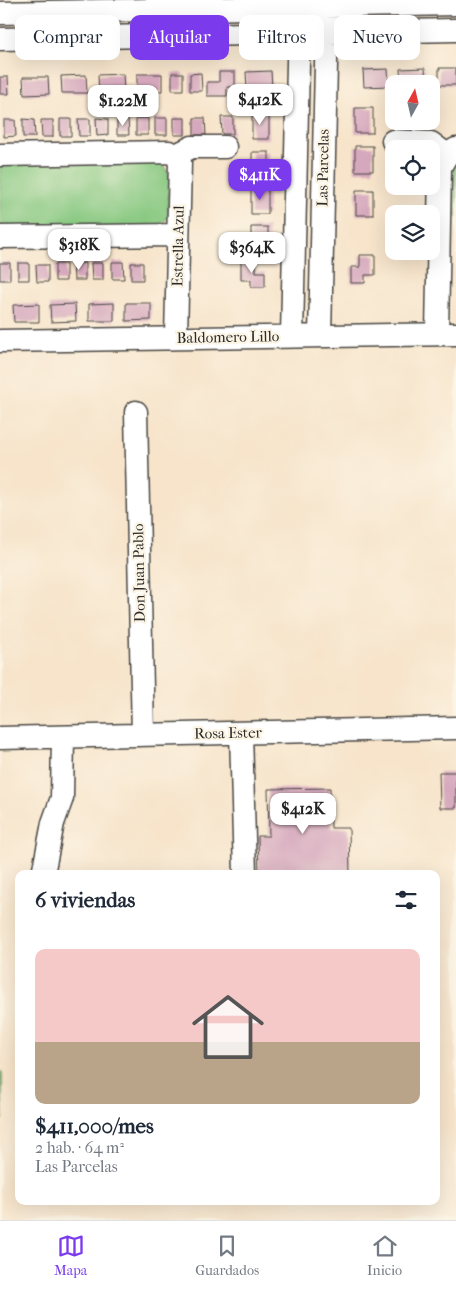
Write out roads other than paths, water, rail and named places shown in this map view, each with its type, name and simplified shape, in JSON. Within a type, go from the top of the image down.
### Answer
[{"type":"street","points":[[0,13],[327,3],[456,4]]},
{"type":"street","name":"Las Parcelas","points":[[320,336],[327,3]]},
{"type":"street","points":[[326,33],[456,30]]},
{"type":"street","points":[[0,39],[239,34]]},
{"type":"street","name":"Las Parcelas","points":[[292,336],[297,60]]},
{"type":"street","points":[[0,155],[169,152],[176,155],[192,147],[225,147]]},
{"type":"street","points":[[447,334],[447,229],[440,167],[451,152]]},
{"type":"street","name":"Estrella Azul","points":[[176,155],[180,162],[176,338]]},
{"type":"street","points":[[0,237],[178,235]]},
{"type":"street","name":"Baldomero Lillo","points":[[0,341],[447,334]]},
{"type":"street","name":"Don Juan Pablo","points":[[136,412],[143,735]]},
{"type":"street","name":"Rosa Ester","points":[[0,738],[456,728]]},
{"type":"street","points":[[241,733],[245,870]]},
{"type":"street","points":[[44,870],[53,823],[62,798],[63,737]]}]
